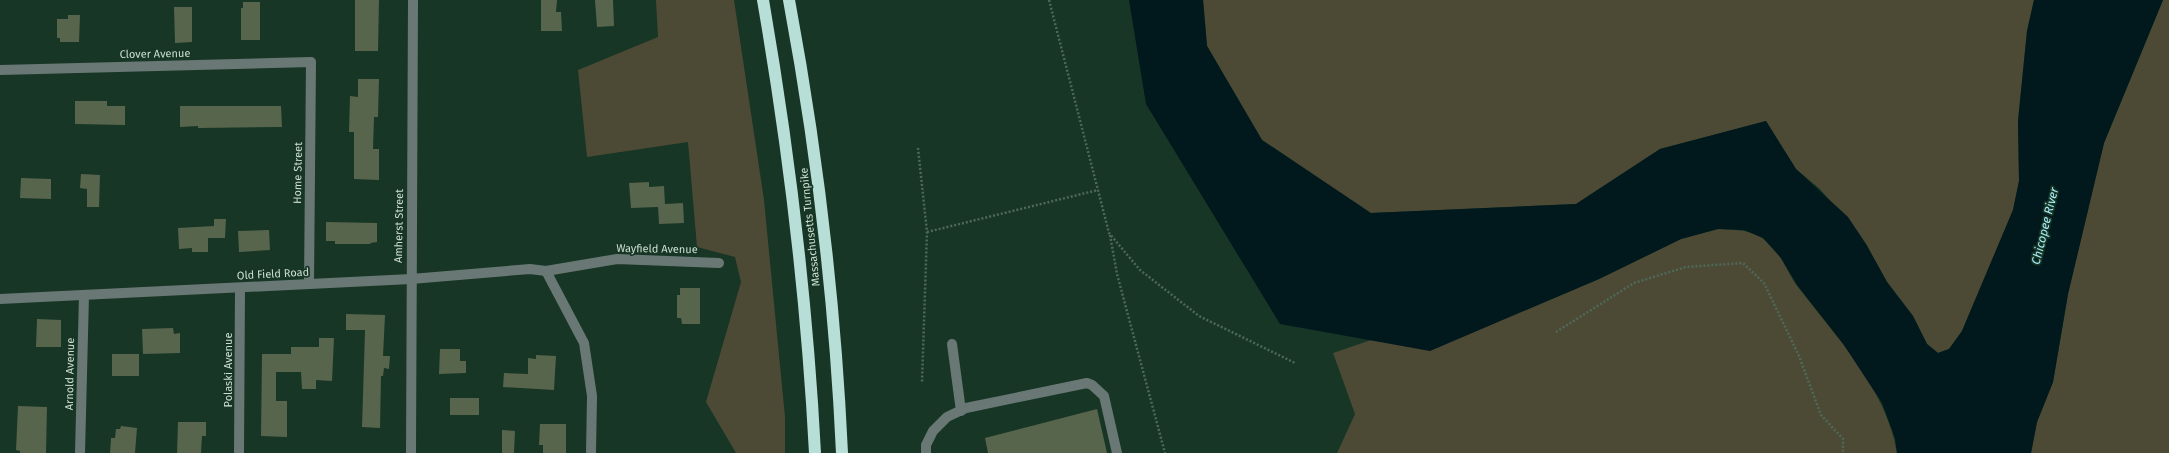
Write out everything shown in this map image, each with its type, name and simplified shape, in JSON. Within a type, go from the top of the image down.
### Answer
[{"type":"highway","name":"Massachusetts Turnpike","points":[[763,0],[786,144],[798,248],[815,453]]},
{"type":"highway","name":"Massachusetts Turnpike","points":[[790,0],[802,69],[818,182],[832,309],[842,453]]},
{"type":"street","name":"Amherst Street","points":[[411,453],[413,0]]},
{"type":"street","name":"Clover Avenue","points":[[0,70],[312,62]]},
{"type":"street","name":"Home Street","points":[[309,284],[312,62]]},
{"type":"street","name":"Wayfield Avenue","points":[[546,271],[618,259],[719,263]]},
{"type":"street","name":"Old Field Road","points":[[0,299],[411,279],[530,269],[546,271]]},
{"type":"street","points":[[546,271],[584,343],[592,396],[591,453]]},
{"type":"street","name":"Polaski Avenue","points":[[239,453],[240,288]]},
{"type":"street","name":"Arnold Avenue","points":[[80,453],[84,295]]},
{"type":"street","points":[[952,344],[961,411]]},
{"type":"street","points":[[926,453],[926,445],[933,432],[947,417],[961,411],[1086,383],[1104,396],[1117,453]]},
{"type":"path","points":[[1049,0],[1109,233],[1117,274],[1165,453]]},
{"type":"path","points":[[918,148],[926,232],[922,382]]},
{"type":"path","points":[[926,232],[1098,190]]},
{"type":"path","points":[[1109,233],[1140,270],[1199,316],[1296,363]]},
{"type":"path","points":[[1556,332],[1634,283],[1686,267],[1743,263],[1764,283],[1799,356],[1820,414],[1843,438],[1843,453]]},
{"type":"shaded area","points":[[656,0],[734,0],[764,200],[785,417],[785,453],[736,453],[706,402],[741,282],[735,257],[697,247],[688,142],[587,157],[578,70],[658,37]]},
{"type":"shaded area","points":[[1203,0],[2034,0],[2027,31],[2018,121],[2019,181],[2013,210],[1962,331],[1949,349],[1938,353],[1927,344],[1913,316],[1887,282],[1866,244],[1820,189],[1796,169],[1766,121],[1660,149],[1576,204],[1370,213],[1262,140],[1207,46]]},
{"type":"shaded area","points":[[2163,0],[2169,0],[2169,453],[2031,453],[2037,422],[2053,382],[2068,294],[2104,143]]},
{"type":"shaded area","points":[[1718,229],[1741,230],[1752,233],[1762,238],[1774,248],[1798,287],[1844,345],[1871,385],[1891,429],[1897,453],[1337,453],[1355,414],[1333,353],[1371,340],[1430,350],[1599,279],[1681,239]]},
{"type":"water","name":"Chicopee River","points":[[1129,0],[1203,0],[1207,46],[1262,140],[1371,213],[1576,204],[1660,149],[1766,121],[1796,169],[1848,217],[1866,244],[1887,282],[1913,316],[1927,344],[1938,353],[1949,349],[1962,331],[2013,210],[2019,181],[2018,121],[2027,31],[2034,0],[2163,0],[2104,143],[2068,294],[2053,382],[2037,422],[2031,453],[1897,453],[1895,438],[1882,403],[1844,345],[1797,285],[1781,258],[1763,238],[1744,230],[1718,229],[1681,239],[1599,279],[1430,351],[1280,324],[1146,104]]},
{"type":"building","points":[[355,0],[379,0],[378,51],[355,51]]},
{"type":"building","points":[[541,0],[557,0],[556,12],[561,12],[562,31],[541,31]]},
{"type":"building","points":[[595,0],[613,0],[614,26],[597,27]]},
{"type":"building","points":[[243,2],[260,2],[260,40],[241,40],[241,8],[243,8]]},
{"type":"building","points":[[174,7],[192,7],[192,42],[175,43]]},
{"type":"building","points":[[68,15],[80,15],[79,42],[60,42],[60,38],[57,38],[57,19],[68,19]]},
{"type":"building","points":[[358,79],[379,79],[378,117],[374,117],[373,149],[379,149],[379,180],[354,179],[354,132],[349,132],[350,96],[358,97]]},
{"type":"building","points":[[75,101],[107,101],[107,106],[125,106],[125,125],[75,124]]},
{"type":"building","points":[[180,106],[281,106],[282,127],[180,127]]},
{"type":"building","points":[[81,174],[100,175],[99,207],[87,207],[87,189],[80,188]]},
{"type":"building","points":[[21,178],[51,179],[51,199],[20,198]]},
{"type":"building","points":[[649,182],[649,187],[664,186],[665,204],[683,203],[684,223],[659,224],[658,207],[631,208],[629,183]]},
{"type":"building","points":[[214,219],[226,219],[225,238],[208,238],[208,252],[192,252],[192,248],[179,249],[178,228],[214,226]]},
{"type":"building","points":[[326,222],[377,223],[377,242],[370,243],[371,244],[335,244],[335,241],[326,241]]},
{"type":"building","points":[[269,230],[270,250],[239,252],[238,231]]},
{"type":"building","points":[[680,288],[700,288],[700,324],[682,324],[681,318],[677,318],[677,295],[680,295]]},
{"type":"building","points":[[346,314],[385,315],[383,356],[390,356],[389,369],[384,368],[383,376],[381,376],[380,428],[362,427],[365,330],[346,330]]},
{"type":"building","points":[[37,319],[61,320],[61,347],[36,347]]},
{"type":"building","points":[[173,328],[174,334],[180,333],[180,353],[143,354],[142,329]]},
{"type":"building","points":[[319,338],[334,338],[332,381],[316,380],[316,389],[302,389],[301,372],[276,372],[276,401],[287,401],[287,437],[261,436],[262,354],[291,354],[291,347],[319,347]]},
{"type":"building","points":[[440,349],[460,349],[460,361],[466,361],[466,373],[439,374]]},
{"type":"building","points":[[112,354],[139,354],[139,376],[112,376]]},
{"type":"building","points":[[536,355],[556,356],[554,390],[503,387],[504,373],[528,374],[528,358],[536,359]]},
{"type":"building","points":[[450,398],[479,398],[479,415],[450,415]]},
{"type":"building","points":[[18,406],[47,407],[46,453],[20,453],[20,451],[16,450]]},
{"type":"building","points":[[1097,409],[1107,453],[988,453],[985,438]]},
{"type":"building","points":[[178,422],[206,422],[206,436],[202,436],[201,453],[177,453]]},
{"type":"building","points":[[540,424],[566,424],[566,453],[543,453],[543,445],[539,445]]},
{"type":"building","points":[[121,426],[137,428],[135,453],[110,453],[111,438],[115,438],[116,429],[120,429]]},
{"type":"building","points":[[502,430],[515,431],[514,453],[502,453]]}]
